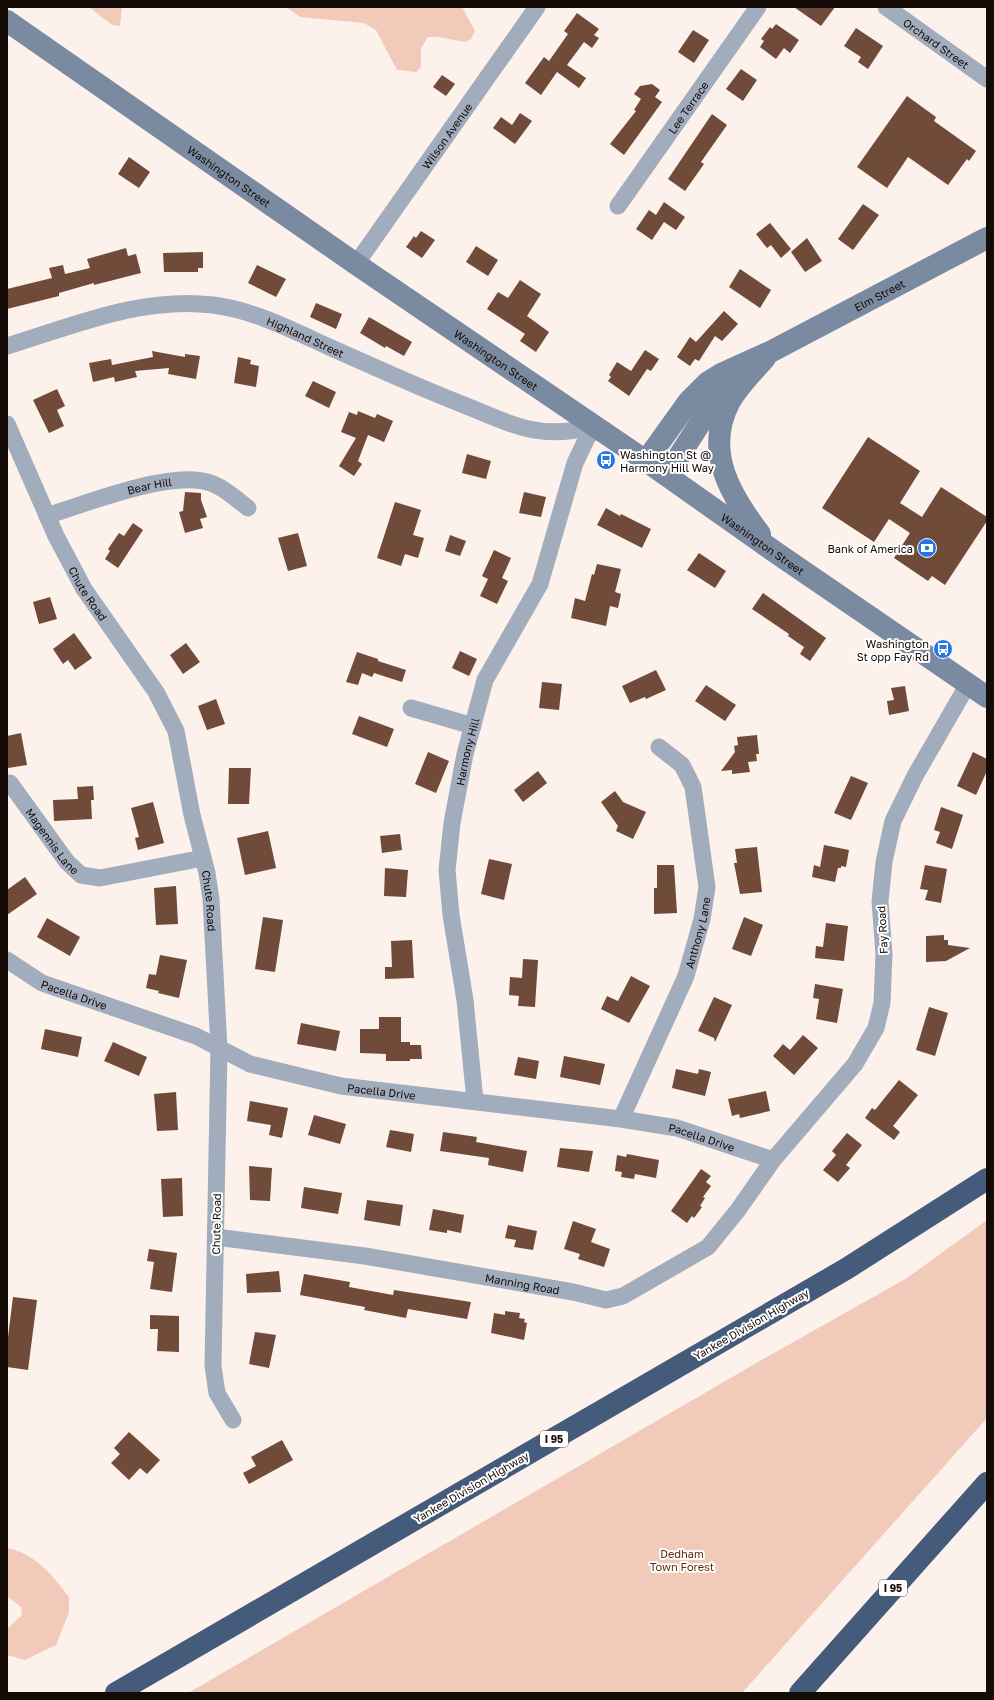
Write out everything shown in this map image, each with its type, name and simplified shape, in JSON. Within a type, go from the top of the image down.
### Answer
[{"type":"highway","name":"Yankee Division Highway","points":[[116,1693],[846,1269],[987,1179]]},
{"type":"highway","name":"I 95","points":[[800,1693],[987,1483]]},
{"type":"main road","name":"Washington Street","points":[[7,21],[356,264],[595,426],[775,552],[987,697]]},
{"type":"main road","name":"Elm Street","points":[[646,461],[688,401],[708,382],[772,351],[987,238]]},
{"type":"main road","name":"Elm Street","points":[[667,476],[703,418],[720,396],[772,351]]},
{"type":"main road","points":[[772,351],[746,380],[729,403],[720,430],[720,446],[721,463],[730,490],[743,511],[775,552]]},
{"type":"street","name":"Wilson Avenue","points":[[356,264],[537,7]]},
{"type":"street","name":"Lee Terrace","points":[[618,206],[758,7]]},
{"type":"street","name":"Orchard Street","points":[[886,7],[987,79]]},
{"type":"street","name":"Highland Street","points":[[7,346],[138,307],[175,304],[213,305],[265,318],[421,389],[530,430],[563,433],[595,426]]},
{"type":"street","name":"Chute Road","points":[[7,424],[47,516],[84,589],[156,692],[176,731],[192,814],[203,858],[210,899],[219,1048],[212,1366],[217,1393],[233,1420]]},
{"type":"street","name":"Harmony Hill","points":[[475,1100],[465,1000],[451,915],[447,870],[452,823],[465,754],[485,680],[540,584],[575,463],[586,440],[595,426]]},
{"type":"street","name":"Bear Hill","points":[[47,516],[106,496],[179,479],[208,482],[220,488],[248,508]]},
{"type":"street","name":"Fay Road","points":[[773,1160],[855,1064],[876,1028],[882,1003],[884,954],[880,901],[884,862],[893,822],[915,776],[968,684]]},
{"type":"street","points":[[411,708],[472,726]]},
{"type":"street","name":"Anthony Lane","points":[[621,1119],[686,976],[702,919],[707,887],[693,787],[682,765],[659,748]]},
{"type":"street","name":"Magennis Lane","points":[[10,783],[67,862],[81,875],[100,878],[203,858]]},
{"type":"street","name":"Pacella Drive","points":[[7,960],[42,983],[196,1036],[250,1064],[341,1086],[475,1100],[621,1119],[677,1128],[773,1160]]},
{"type":"street","name":"Manning Road","points":[[216,1237],[365,1256],[573,1292],[606,1300],[623,1296],[708,1247],[738,1210],[773,1160]]},
{"type":"green space","points":[[89,7],[122,7],[120,26],[112,25]]},
{"type":"green space","points":[[286,7],[462,7],[475,31],[471,39],[465,42],[438,37],[428,37],[421,48],[421,67],[416,72],[397,70],[376,30],[364,23],[300,17]]},
{"type":"green space","name":"Dedham Town Forest","points":[[987,1220],[987,1418],[742,1693],[188,1693],[765,1358],[907,1278]]},
{"type":"green space","points":[[7,1548],[35,1560],[50,1574],[69,1597],[69,1612],[56,1645],[25,1660],[7,1655],[7,1629],[22,1615],[21,1607],[7,1596]]},
{"type":"building","points":[[794,7],[835,7],[821,26]]},
{"type":"building","points":[[577,13],[599,29],[594,35],[599,38],[592,48],[584,42],[567,65],[586,78],[579,88],[557,72],[541,95],[525,83],[544,57],[549,61],[568,34],[564,31]]},
{"type":"building","points":[[776,24],[799,40],[790,53],[784,48],[776,59],[760,47],[764,41],[761,39],[770,27],[772,29]]},
{"type":"building","points":[[856,28],[883,46],[868,69],[858,62],[861,57],[844,46]]},
{"type":"building","points":[[693,30],[709,40],[694,63],[678,52]]},
{"type":"building","points":[[741,69],[757,80],[743,101],[726,89]]},
{"type":"building","points":[[442,75],[455,84],[446,96],[433,87]]},
{"type":"building","points":[[652,84],[660,90],[655,97],[662,102],[624,155],[610,144],[636,111],[634,110],[641,99],[634,94],[640,86]]},
{"type":"building","points":[[907,96],[936,117],[934,121],[976,151],[969,161],[967,159],[948,185],[908,157],[887,188],[857,167]]},
{"type":"building","points":[[520,113],[532,121],[515,144],[493,128],[501,117],[512,125]]},
{"type":"building","points":[[712,114],[727,125],[701,162],[704,164],[685,191],[668,179]]},
{"type":"building","points":[[129,157],[150,172],[139,188],[118,174]]},
{"type":"building","points":[[664,202],[685,217],[676,230],[664,222],[652,240],[636,229],[649,210],[656,215]]},
{"type":"building","points":[[863,204],[879,215],[853,250],[838,239]]},
{"type":"building","points":[[770,223],[791,249],[781,258],[771,245],[767,248],[756,234]]},
{"type":"building","points":[[421,231],[435,240],[422,258],[406,247],[414,236],[416,238]]},
{"type":"building","points":[[807,238],[822,261],[805,272],[791,252]]},
{"type":"building","points":[[476,246],[498,260],[488,276],[466,262]]},
{"type":"building","points":[[126,248],[128,256],[136,254],[141,273],[94,285],[94,283],[59,293],[59,296],[7,309],[7,289],[52,278],[49,268],[63,265],[65,274],[90,268],[87,259]]},
{"type":"building","points":[[203,252],[203,268],[198,268],[198,272],[164,272],[163,253]]},
{"type":"building","points":[[257,265],[286,279],[276,297],[248,283]]},
{"type":"building","points":[[740,269],[771,290],[760,308],[729,287]]},
{"type":"building","points":[[520,280],[541,294],[527,316],[549,332],[536,352],[520,341],[525,334],[487,309],[498,292],[508,298]]},
{"type":"building","points":[[316,303],[342,314],[336,329],[310,317]]},
{"type":"building","points":[[724,311],[738,324],[722,341],[715,336],[699,361],[695,359],[690,366],[677,357],[690,337],[696,342]]},
{"type":"building","points":[[369,317],[412,342],[404,356],[386,346],[385,348],[360,333]]},
{"type":"building","points":[[645,350],[659,359],[651,371],[647,369],[629,396],[608,381],[611,377],[609,375],[617,362],[631,371]]},
{"type":"building","points":[[152,351],[185,357],[185,354],[200,356],[196,379],[168,374],[169,368],[135,371],[137,377],[115,382],[114,377],[93,382],[89,363],[111,359],[112,365],[153,357]]},
{"type":"building","points":[[238,357],[251,360],[250,364],[259,366],[256,387],[234,383]]},
{"type":"building","points":[[313,381],[336,392],[329,408],[305,396]]},
{"type":"building","points":[[57,389],[65,406],[57,410],[64,426],[49,433],[33,400]]},
{"type":"building","points":[[358,411],[375,418],[377,414],[393,421],[384,442],[368,435],[358,461],[362,464],[354,476],[339,466],[356,438],[341,432],[349,412],[357,415]]},
{"type":"building","points":[[868,437],[920,471],[900,503],[922,517],[941,487],[987,517],[987,521],[945,585],[932,576],[928,581],[894,558],[910,533],[889,519],[874,542],[822,508]]},
{"type":"building","points":[[467,454],[491,461],[486,479],[462,473]]},
{"type":"building","points":[[185,492],[201,493],[201,500],[207,517],[200,519],[203,528],[185,533],[179,512],[183,511]]},
{"type":"building","points":[[524,492],[546,497],[541,517],[519,513]]},
{"type":"building","points":[[395,502],[421,510],[413,535],[424,538],[418,558],[405,554],[401,566],[377,558]]},
{"type":"building","points":[[606,508],[620,516],[621,514],[651,529],[642,548],[597,525]]},
{"type":"building","points":[[133,523],[143,530],[118,568],[105,559],[110,551],[108,549],[119,533],[124,536]]},
{"type":"building","points":[[298,533],[307,566],[288,571],[278,538]]},
{"type":"building","points":[[450,535],[466,541],[460,556],[445,551]]},
{"type":"building","points":[[494,550],[511,558],[502,578],[508,581],[497,604],[480,596],[488,579],[482,576]]},
{"type":"building","points":[[699,553],[726,571],[715,588],[687,570]]},
{"type":"building","points":[[597,564],[621,569],[615,592],[621,594],[618,608],[610,606],[606,626],[571,618],[575,598],[585,601],[592,574],[594,575]]},
{"type":"building","points":[[763,593],[826,638],[810,661],[800,654],[804,647],[788,636],[789,634],[752,609]]},
{"type":"building","points":[[50,597],[57,619],[39,624],[33,602]]},
{"type":"building","points":[[74,633],[92,658],[75,670],[68,660],[63,664],[53,649]]},
{"type":"building","points":[[186,643],[200,662],[183,674],[170,655]]},
{"type":"building","points":[[460,651],[477,659],[469,676],[452,668]]},
{"type":"building","points":[[357,652],[378,659],[378,661],[406,670],[402,682],[374,673],[372,677],[362,673],[358,685],[346,682]]},
{"type":"building","points":[[656,670],[666,690],[646,699],[645,697],[630,703],[622,686]]},
{"type":"building","points":[[542,682],[562,684],[559,710],[539,708]]},
{"type":"building","points":[[706,685],[736,705],[725,721],[695,701]]},
{"type":"building","points":[[905,686],[909,711],[889,715],[887,701],[894,700],[891,688]]},
{"type":"building","points":[[216,699],[225,724],[207,730],[198,706]]},
{"type":"building","points":[[359,716],[394,729],[387,747],[352,734]]},
{"type":"building","points":[[21,733],[27,765],[8,768],[7,736]]},
{"type":"building","points":[[757,735],[759,754],[756,754],[757,761],[748,762],[750,772],[732,774],[732,770],[721,771],[735,752],[734,746],[738,745],[737,737]]},
{"type":"building","points":[[428,752],[449,761],[436,793],[415,784]]},
{"type":"building","points":[[973,752],[987,759],[987,771],[976,795],[957,786]]},
{"type":"building","points":[[229,768],[251,768],[249,804],[228,804]]},
{"type":"building","points":[[538,771],[547,783],[523,802],[514,790]]},
{"type":"building","points":[[851,776],[868,783],[851,820],[834,813]]},
{"type":"building","points":[[93,786],[94,800],[91,800],[92,819],[54,821],[53,800],[78,799],[77,787]]},
{"type":"building","points":[[615,791],[623,802],[646,812],[633,839],[616,831],[618,826],[601,802]]},
{"type":"building","points":[[153,802],[164,843],[138,850],[135,838],[139,837],[131,808]]},
{"type":"building","points":[[941,807],[963,815],[952,849],[936,843],[940,832],[934,830]]},
{"type":"building","points":[[268,831],[276,868],[245,875],[237,838]]},
{"type":"building","points":[[400,834],[402,850],[382,853],[380,836]]},
{"type":"building","points":[[824,845],[849,850],[846,867],[841,866],[841,868],[838,868],[835,882],[812,877],[814,865],[820,867]]},
{"type":"building","points":[[757,847],[762,892],[740,894],[734,863],[737,863],[735,849]]},
{"type":"building","points":[[489,859],[512,864],[504,900],[481,894]]},
{"type":"building","points":[[657,865],[674,865],[677,913],[654,914],[654,888],[657,888]]},
{"type":"building","points":[[925,865],[947,869],[941,903],[925,900],[928,890],[920,889]]},
{"type":"building","points":[[385,868],[408,870],[406,897],[384,896]]},
{"type":"building","points":[[25,877],[37,894],[7,915],[7,890]]},
{"type":"building","points":[[176,886],[178,924],[156,925],[154,888]]},
{"type":"building","points":[[263,917],[283,920],[275,972],[255,969]]},
{"type":"building","points":[[744,917],[763,925],[751,956],[732,949]]},
{"type":"building","points":[[47,918],[80,937],[70,956],[37,937]]},
{"type":"building","points":[[826,923],[848,926],[844,961],[815,958],[816,946],[823,947]]},
{"type":"building","points":[[944,935],[944,940],[948,940],[948,945],[970,948],[946,961],[926,962],[926,936]]},
{"type":"building","points":[[412,940],[414,978],[385,979],[385,967],[392,967],[391,941]]},
{"type":"building","points":[[160,955],[187,960],[179,998],[158,993],[159,991],[146,988],[149,974],[156,975]]},
{"type":"building","points":[[523,959],[538,960],[535,1007],[518,1006],[519,996],[509,995],[510,977],[522,978]]},
{"type":"building","points":[[631,976],[650,986],[629,1023],[601,1009],[607,996],[618,1001]]},
{"type":"building","points":[[815,984],[843,989],[837,1023],[816,1019],[819,999],[813,998]]},
{"type":"building","points":[[714,997],[732,1005],[715,1042],[714,1038],[698,1031]]},
{"type":"building","points":[[929,1007],[948,1013],[935,1056],[916,1050]]},
{"type":"building","points":[[379,1017],[401,1017],[401,1042],[410,1042],[410,1045],[421,1045],[422,1059],[410,1059],[410,1061],[386,1061],[386,1054],[360,1053],[360,1029],[379,1029]]},
{"type":"building","points":[[301,1023],[340,1031],[336,1051],[297,1044]]},
{"type":"building","points":[[45,1029],[82,1037],[78,1057],[41,1049]]},
{"type":"building","points":[[803,1035],[818,1048],[794,1075],[773,1056],[783,1044],[790,1050]]},
{"type":"building","points":[[113,1042],[147,1057],[139,1076],[104,1061]]},
{"type":"building","points":[[564,1056],[605,1064],[600,1085],[560,1077]]},
{"type":"building","points":[[518,1057],[539,1061],[536,1079],[514,1075]]},
{"type":"building","points":[[676,1069],[698,1074],[699,1069],[711,1072],[705,1096],[672,1088]]},
{"type":"building","points":[[899,1080],[918,1095],[893,1126],[900,1132],[894,1140],[865,1118],[872,1108],[875,1110]]},
{"type":"building","points":[[766,1091],[770,1111],[740,1118],[739,1114],[732,1116],[728,1099]]},
{"type":"building","points":[[176,1092],[178,1130],[157,1131],[154,1094]]},
{"type":"building","points":[[250,1101],[288,1108],[282,1138],[269,1135],[271,1125],[247,1121]]},
{"type":"building","points":[[314,1115],[346,1124],[340,1144],[308,1135]]},
{"type":"building","points":[[390,1130],[414,1134],[411,1152],[386,1147]]},
{"type":"building","points":[[443,1132],[477,1137],[476,1142],[527,1151],[523,1172],[488,1165],[489,1158],[440,1151]]},
{"type":"building","points":[[847,1133],[862,1145],[846,1165],[850,1168],[838,1182],[823,1170],[836,1155],[832,1151]]},
{"type":"building","points":[[560,1148],[593,1151],[589,1172],[557,1167]]},
{"type":"building","points":[[627,1154],[659,1160],[656,1178],[635,1174],[634,1179],[621,1177],[622,1172],[615,1171],[617,1155],[626,1157]]},
{"type":"building","points":[[249,1166],[272,1168],[270,1201],[250,1200]]},
{"type":"building","points":[[701,1169],[711,1176],[706,1182],[711,1186],[703,1197],[705,1198],[700,1206],[702,1207],[694,1218],[692,1216],[687,1223],[671,1211]]},
{"type":"building","points":[[182,1178],[183,1216],[163,1217],[161,1179]]},
{"type":"building","points":[[304,1187],[342,1193],[338,1214],[301,1208]]},
{"type":"building","points":[[367,1200],[403,1205],[400,1226],[364,1220]]},
{"type":"building","points":[[433,1209],[464,1215],[461,1233],[447,1230],[447,1233],[429,1230]]},
{"type":"building","points":[[573,1221],[596,1229],[591,1242],[610,1249],[604,1267],[578,1259],[580,1254],[564,1249]]},
{"type":"building","points":[[508,1225],[537,1231],[533,1250],[514,1247],[516,1240],[505,1238]]},
{"type":"building","points":[[149,1249],[177,1253],[172,1292],[150,1289],[154,1262],[147,1261]]},
{"type":"building","points":[[279,1271],[281,1292],[247,1293],[246,1274]]},
{"type":"building","points":[[304,1274],[350,1282],[349,1287],[393,1295],[394,1290],[471,1302],[467,1319],[408,1309],[406,1318],[364,1310],[365,1307],[300,1295]]},
{"type":"building","points":[[13,1297],[37,1300],[28,1370],[7,1367],[7,1345]]},
{"type":"building","points":[[505,1311],[520,1313],[519,1318],[525,1319],[524,1322],[527,1323],[524,1340],[491,1333],[494,1313],[505,1315]]},
{"type":"building","points":[[150,1315],[179,1316],[179,1352],[157,1351],[158,1329],[150,1329]]},
{"type":"building","points":[[255,1332],[276,1335],[269,1368],[249,1364]]},
{"type":"building","points":[[129,1432],[160,1460],[147,1474],[140,1468],[129,1480],[111,1463],[120,1454],[114,1448]]},
{"type":"building","points":[[282,1440],[293,1460],[249,1484],[243,1473],[256,1466],[251,1457]]},
{"type":"place","name":"Washington St @ Harmony Hill Way","points":[[606,460]]},
{"type":"place","name":"Bank of America","points":[[927,548]]},
{"type":"place","name":"Washington St opp Fay Rd","points":[[943,649]]}]
